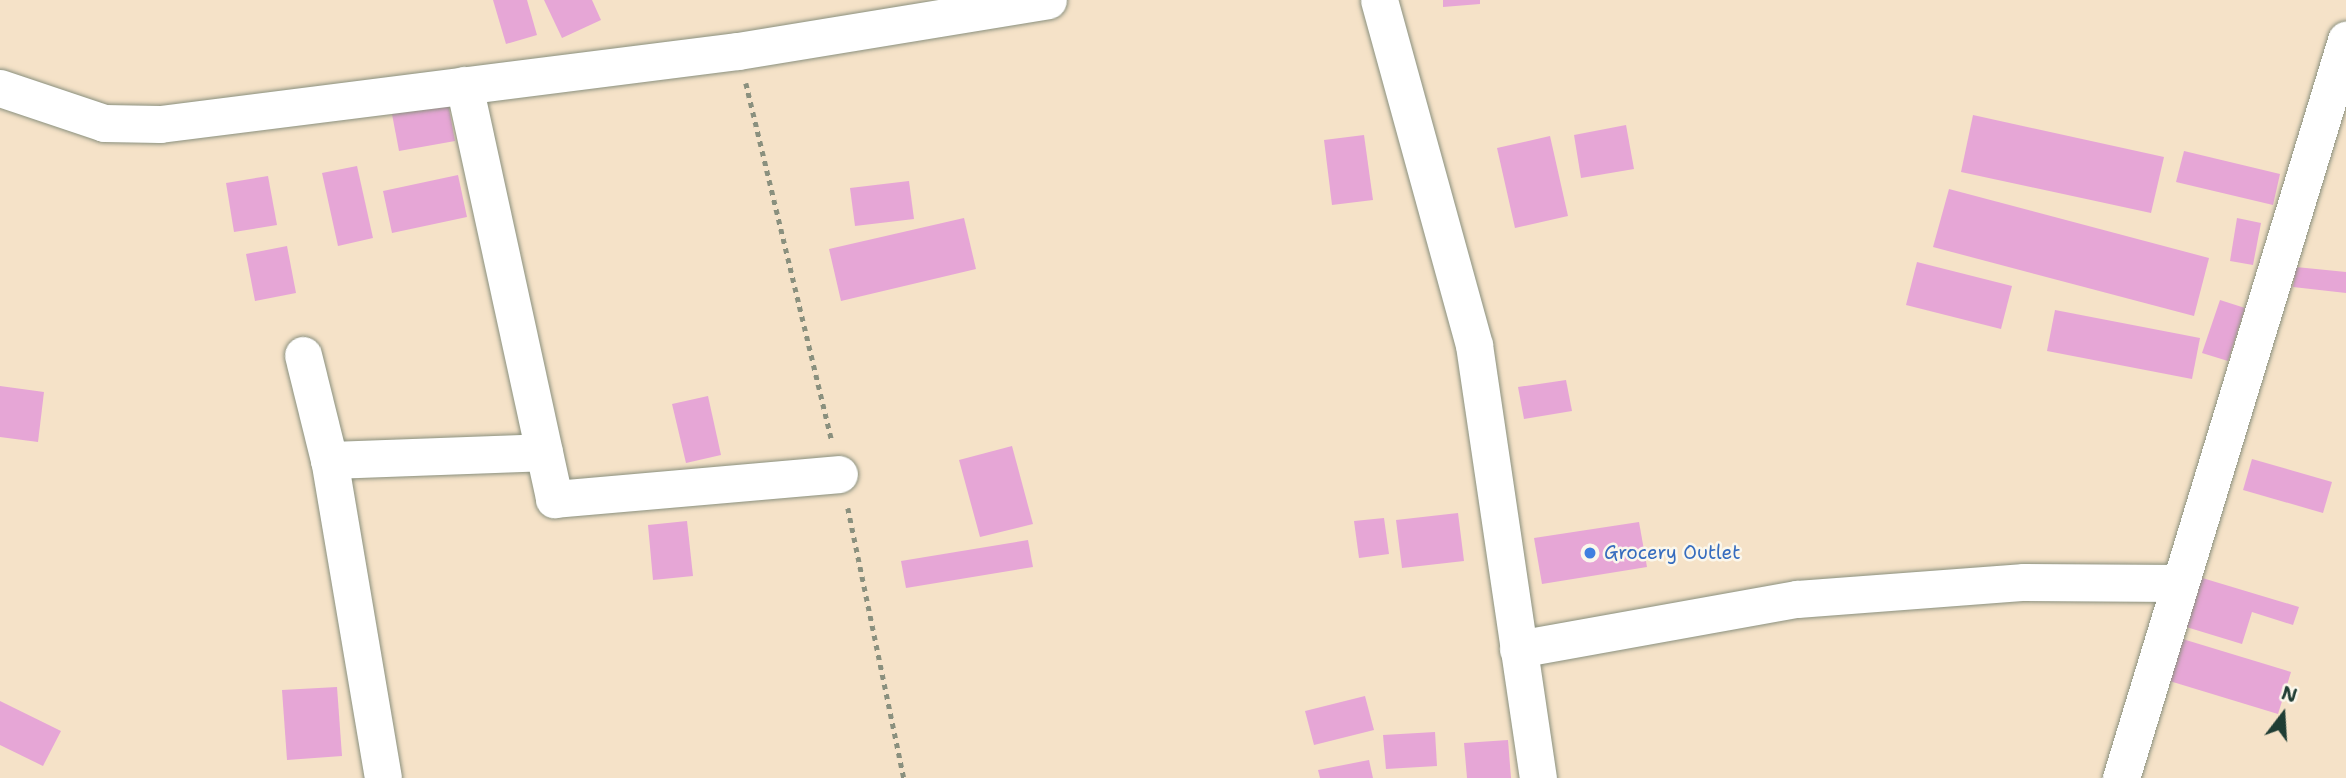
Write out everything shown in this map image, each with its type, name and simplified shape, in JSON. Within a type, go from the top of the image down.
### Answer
[{"type":"street","points":[[0,88],[104,123],[160,124],[738,51],[1048,0]]},
{"type":"street","points":[[1379,0],[1474,345],[1538,778]]},
{"type":"street","points":[[2120,778],[2346,40]]},
{"type":"street","points":[[464,85],[554,499],[839,474]]},
{"type":"street","points":[[303,355],[330,460],[383,778]]},
{"type":"street","points":[[330,460],[544,452]]},
{"type":"street","points":[[1518,649],[1797,599],[2024,582],[2178,583]]},
{"type":"path","points":[[738,51],[839,474],[904,778]]},
{"type":"building","points":[[493,0],[527,0],[537,35],[506,44]]},
{"type":"building","points":[[544,0],[592,0],[601,20],[562,38]]},
{"type":"building","points":[[1443,0],[1480,0],[1480,4],[1443,7]]},
{"type":"building","points":[[448,103],[455,141],[399,151],[392,114]]},
{"type":"building","points":[[1973,115],[2164,157],[2151,213],[1961,172]]},
{"type":"building","points":[[1626,125],[1634,169],[1581,178],[1574,135]]},
{"type":"building","points":[[1364,135],[1373,200],[1332,205],[1324,140]]},
{"type":"building","points":[[1550,136],[1568,216],[1515,228],[1497,148]]},
{"type":"building","points":[[2184,151],[2280,174],[2273,205],[2176,182]]},
{"type":"building","points":[[357,166],[373,238],[338,246],[322,173]]},
{"type":"building","points":[[458,175],[467,217],[392,233],[383,191]]},
{"type":"building","points":[[268,176],[277,225],[234,232],[226,183]]},
{"type":"building","points":[[909,181],[914,219],[855,226],[850,188]]},
{"type":"building","points":[[1949,189],[2209,258],[2194,316],[1933,247]]},
{"type":"building","points":[[964,218],[976,269],[841,301],[829,249]]},
{"type":"building","points":[[2237,218],[2261,223],[2253,265],[2230,261]]},
{"type":"building","points":[[287,246],[296,293],[255,301],[246,254]]},
{"type":"building","points":[[1917,262],[2012,286],[2001,329],[1906,305]]},
{"type":"building","points":[[2296,267],[2346,272],[2346,293],[2293,287]]},
{"type":"building","points":[[2220,300],[2245,308],[2228,361],[2202,353]]},
{"type":"building","points":[[2055,310],[2200,338],[2192,379],[2047,351]]},
{"type":"building","points":[[1566,380],[1572,411],[1524,419],[1518,387]]},
{"type":"building","points":[[0,386],[44,392],[38,442],[0,437]]},
{"type":"building","points":[[708,396],[721,455],[686,463],[672,404]]},
{"type":"building","points":[[1012,446],[1033,524],[980,537],[959,460]]},
{"type":"building","points":[[2252,459],[2332,482],[2323,513],[2243,490]]},
{"type":"building","points":[[1458,513],[1464,561],[1402,568],[1396,520]]},
{"type":"building","points":[[1384,518],[1389,554],[1359,558],[1354,521]]},
{"type":"building","points":[[687,521],[693,576],[653,580],[648,525]]},
{"type":"building","name":"Grocery Outlet","points":[[1639,522],[1647,567],[1542,584],[1534,538]]},
{"type":"building","points":[[1028,540],[1033,567],[906,588],[901,561]]},
{"type":"building","points":[[2199,577],[2299,607],[2293,625],[2252,612],[2242,644],[2183,626]]},
{"type":"building","points":[[2176,637],[2291,672],[2278,714],[2163,679]]},
{"type":"building","points":[[337,687],[342,756],[287,760],[282,690]]},
{"type":"building","points":[[1365,696],[1374,730],[1314,745],[1305,711]]},
{"type":"building","points":[[0,701],[61,731],[43,766],[0,745]]},
{"type":"building","points":[[1435,732],[1437,766],[1386,769],[1383,735]]},
{"type":"building","points":[[1508,740],[1511,778],[1467,778],[1464,743]]},
{"type":"building","points":[[1369,760],[1373,778],[1320,778],[1318,770]]},
{"type":"place","name":"Grocery Outlet","points":[[1590,553]]}]
